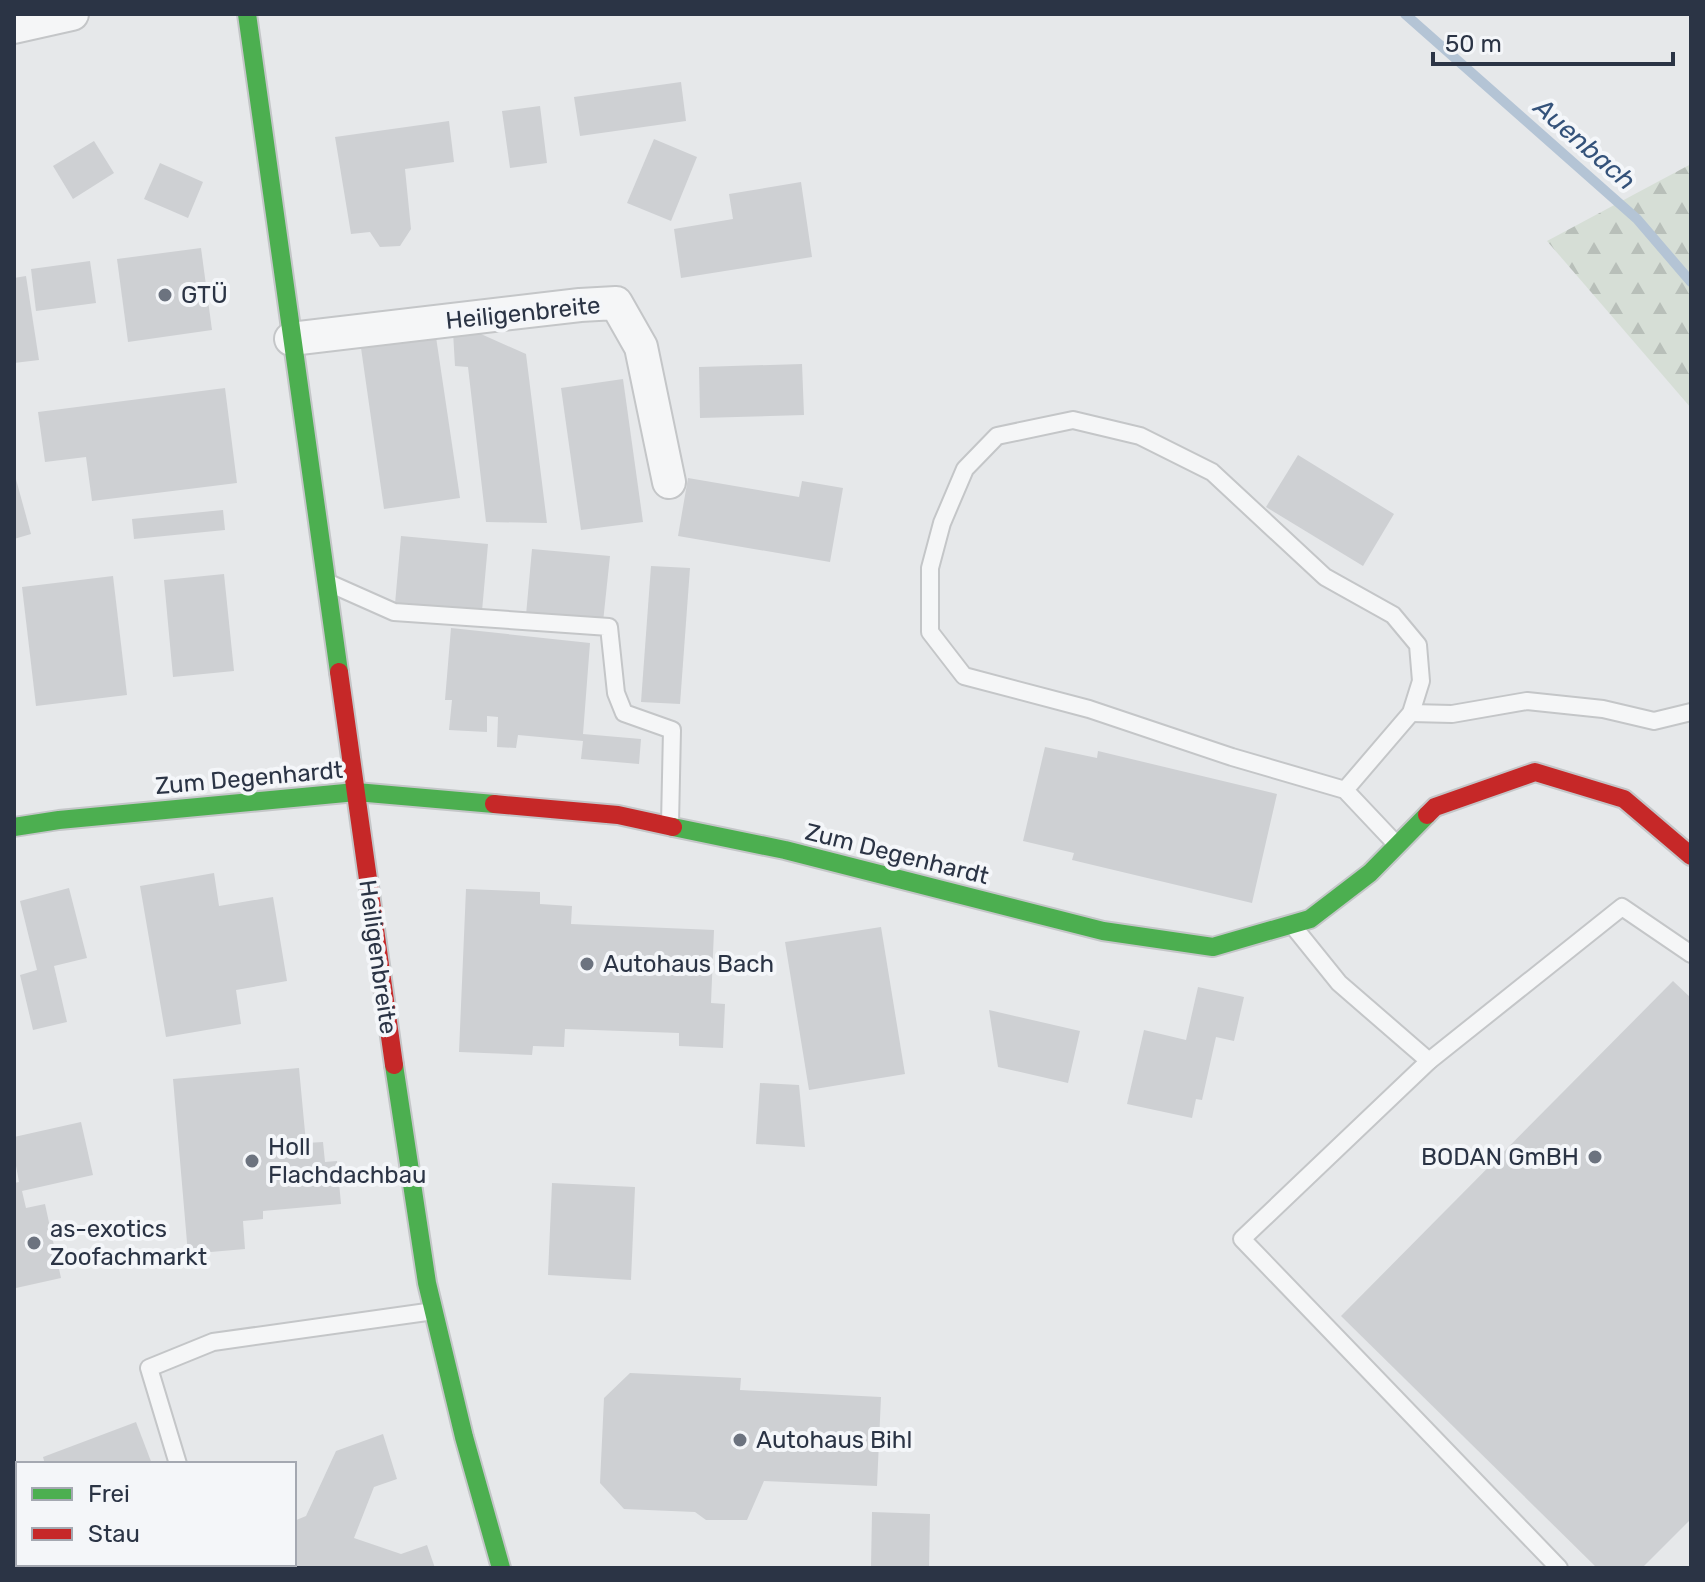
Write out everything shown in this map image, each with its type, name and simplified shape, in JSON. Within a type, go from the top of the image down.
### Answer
[{"type":"street","points":[[14,27],[72,14]]},
{"type":"street","name":"Heiligenbreite","points":[[247,14],[373,930],[427,1283],[464,1437],[501,1568]]},
{"type":"street","name":"Heiligenbreite","points":[[291,339],[616,303],[641,347],[669,482]]},
{"type":"street","name":"Zum Degenhardt","points":[[14,827],[75,818],[356,792],[618,815],[785,850],[1103,931],[1213,947],[1310,919],[1370,873],[1435,807],[1535,772],[1624,799],[1691,856]]},
{"type":"lane","points":[[1345,790],[1411,713],[1421,681],[1418,645],[1393,615],[1325,577],[1212,472],[1140,436],[1073,420],[997,436],[965,469],[942,523],[930,568],[930,632],[964,676],[1089,709],[1232,757],[1345,790],[1397,846]]},
{"type":"lane","points":[[326,582],[394,612],[609,627],[616,693],[624,713],[672,730],[670,826]]},
{"type":"lane","points":[[1411,713],[1452,714],[1527,701],[1603,709],[1654,721],[1691,712]]},
{"type":"lane","points":[[1559,1568],[1242,1239],[1429,1061],[1622,907],[1691,954]]},
{"type":"lane","points":[[1292,925],[1339,983],[1429,1061]]},
{"type":"lane","points":[[177,1462],[149,1368],[213,1342],[435,1311]]},
{"type":"green space","points":[[1691,164],[1691,408],[1547,241]]},
{"type":"building","points":[[681,82],[686,121],[580,136],[574,97]]},
{"type":"building","points":[[540,106],[547,163],[510,168],[502,111]]},
{"type":"building","points":[[449,121],[454,162],[405,169],[411,229],[400,246],[380,247],[370,232],[351,234],[335,137]]},
{"type":"building","points":[[654,139],[697,157],[671,221],[627,203]]},
{"type":"building","points":[[94,141],[114,173],[73,199],[53,166]]},
{"type":"building","points":[[160,163],[203,182],[188,218],[144,199]]},
{"type":"building","points":[[801,182],[812,257],[681,278],[674,229],[733,219],[729,194]]},
{"type":"building","name":"GTÜ","points":[[201,248],[212,330],[128,342],[117,259]]},
{"type":"building","points":[[90,261],[96,303],[36,311],[31,269]]},
{"type":"building","points":[[26,276],[39,360],[14,363],[14,278]]},
{"type":"building","points":[[472,330],[526,354],[547,523],[486,522],[468,367],[455,366],[453,332]]},
{"type":"building","points":[[436,337],[460,498],[384,509],[361,348]]},
{"type":"building","points":[[802,364],[804,415],[700,418],[699,367]]},
{"type":"building","points":[[623,379],[643,522],[581,530],[561,388]]},
{"type":"building","points":[[225,388],[237,483],[92,501],[86,457],[45,462],[38,412]]},
{"type":"building","points":[[1298,455],[1394,514],[1363,566],[1266,507]]},
{"type":"building","points":[[14,472],[31,534],[14,539]]},
{"type":"building","points":[[688,478],[799,497],[802,481],[843,488],[830,562],[678,536]]},
{"type":"building","points":[[223,510],[225,530],[134,539],[132,519]]},
{"type":"building","points":[[401,536],[488,544],[482,611],[395,604]]},
{"type":"building","points":[[532,549],[610,556],[603,622],[526,615]]},
{"type":"building","points":[[651,566],[690,568],[680,704],[641,702]]},
{"type":"building","points":[[224,574],[234,671],[173,677],[164,580]]},
{"type":"building","points":[[113,576],[127,695],[36,706],[22,587]]},
{"type":"building","points":[[451,628],[590,643],[583,734],[641,739],[639,764],[581,759],[583,741],[518,735],[516,748],[497,747],[498,717],[487,716],[487,732],[449,730],[452,700],[445,700]]},
{"type":"building","points":[[1045,747],[1097,758],[1098,751],[1277,794],[1252,903],[1072,860],[1074,853],[1023,841]]},
{"type":"building","points":[[214,873],[219,906],[273,897],[287,981],[236,990],[241,1024],[166,1037],[140,886]]},
{"type":"building","points":[[69,888],[87,958],[54,966],[67,1022],[33,1030],[20,975],[37,970],[20,901]]},
{"type":"building","name":"Autohaus Bach","points":[[466,889],[540,892],[540,904],[572,906],[571,924],[714,930],[711,1003],[725,1004],[723,1048],[679,1046],[679,1033],[565,1029],[564,1047],[533,1046],[532,1055],[459,1052]]},
{"type":"building","points":[[881,927],[905,1074],[809,1090],[785,942]]},
{"type":"building","name":"BODAN GmBH","points":[[1673,981],[1691,998],[1691,1519],[1642,1568],[1597,1568],[1341,1316]]},
{"type":"building","points":[[1198,987],[1244,997],[1234,1041],[1216,1037],[1202,1100],[1196,1099],[1192,1118],[1127,1104],[1144,1030],[1186,1040]]},
{"type":"building","points":[[989,1010],[1080,1031],[1068,1083],[998,1067]]},
{"type":"building","name":"Holl Flachdachbau","points":[[299,1068],[306,1143],[323,1142],[325,1162],[337,1161],[341,1204],[263,1211],[263,1219],[243,1221],[245,1249],[188,1254],[173,1079]]},
{"type":"building","points":[[760,1083],[799,1085],[805,1147],[756,1144]]},
{"type":"building","points":[[81,1122],[93,1175],[22,1191],[26,1208],[45,1204],[61,1278],[16,1288],[14,1183],[19,1182],[14,1137]]},
{"type":"building","points":[[552,1183],[635,1187],[631,1280],[548,1275]]},
{"type":"building","name":"Autohaus Bihl","points":[[630,1373],[741,1378],[740,1390],[881,1397],[877,1486],[764,1481],[747,1520],[706,1520],[695,1512],[624,1509],[600,1483],[604,1398]]},
{"type":"building","points":[[136,1422],[151,1462],[44,1462],[43,1457]]},
{"type":"building","points":[[383,1434],[397,1479],[374,1487],[354,1538],[401,1554],[427,1545],[435,1568],[284,1568],[296,1566],[296,1520],[306,1516],[336,1451]]},
{"type":"building","points":[[872,1512],[930,1514],[929,1568],[871,1568]]},
{"type":"building","points":[[14,1529],[16,1566],[69,1568],[14,1568]]},
{"type":"building","points":[[86,1566],[169,1567],[86,1568]]},
{"type":"waterway","name":"Auenbach","points":[[1405,14],[1637,219],[1691,282]]},
{"type":"traffic: fast","points":[[247,14],[339,672]]},
{"type":"traffic: fast","points":[[14,827],[356,792],[494,804]]},
{"type":"traffic: fast","points":[[673,827],[785,850],[1103,931],[1213,947],[1310,919],[1370,873],[1427,815]]},
{"type":"traffic: fast","points":[[394,1065],[427,1283],[464,1437],[501,1568]]},
{"type":"traffic: jam","points":[[339,672],[394,1065]]},
{"type":"traffic: jam","points":[[1427,815],[1435,807],[1535,772],[1624,799],[1691,856]]},
{"type":"traffic: jam","points":[[494,804],[618,815],[673,827]]},
{"type":"place","name":"GTÜ","points":[[165,295]]},
{"type":"place","name":"Autohaus Bach","points":[[587,964]]},
{"type":"place","name":"BODAN GmBH","points":[[1595,1157]]},
{"type":"place","name":"Holl Flachdachbau","points":[[252,1161]]},
{"type":"place","name":"as-exotics Zoofachmarkt","points":[[34,1243]]},
{"type":"place","name":"Autohaus Bihl","points":[[740,1440]]}]
